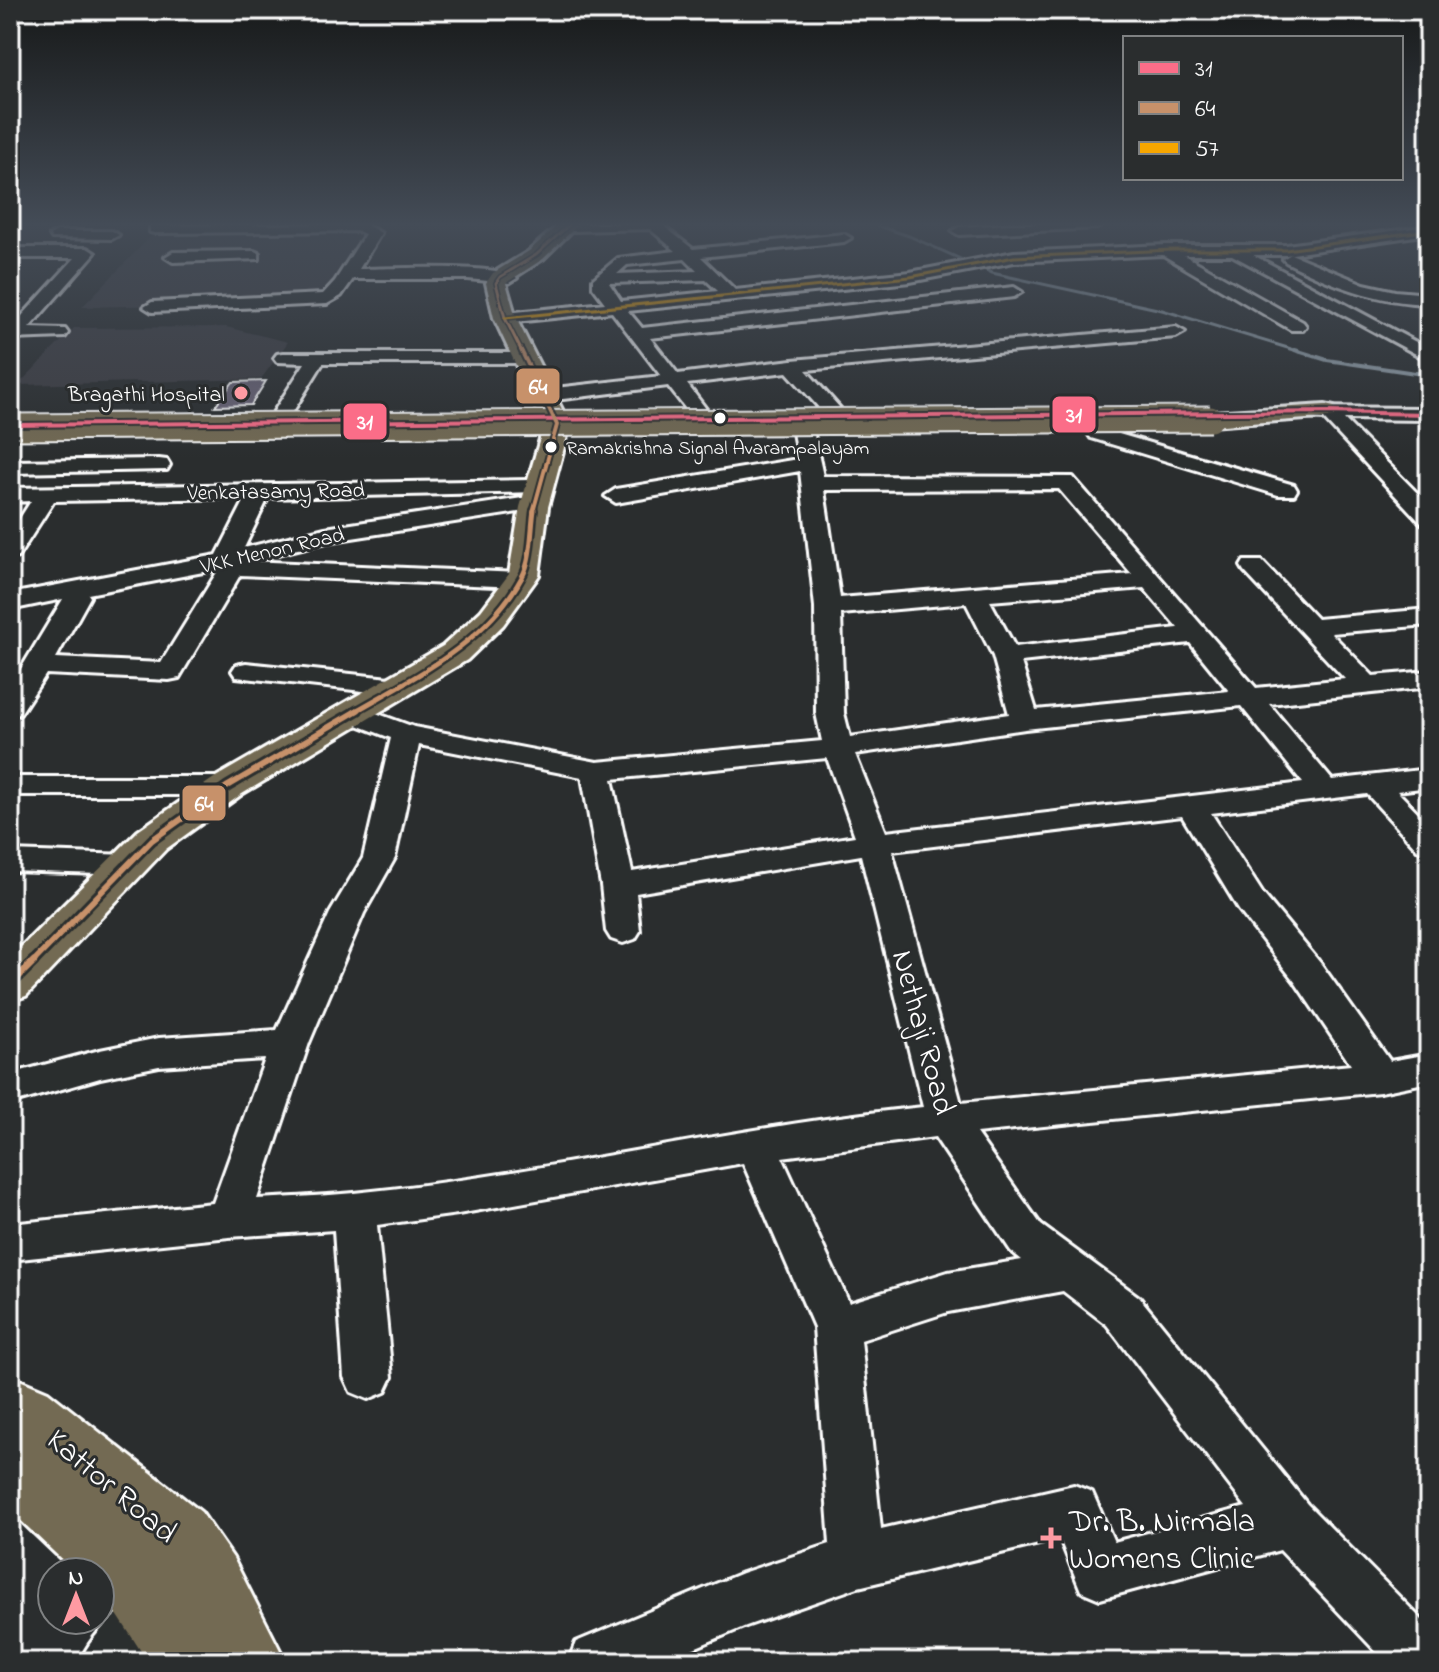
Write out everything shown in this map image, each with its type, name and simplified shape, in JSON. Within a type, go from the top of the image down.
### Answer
[{"type":"main road","points":[[504,302],[524,358],[560,421]]},
{"type":"main road","points":[[10,985],[152,840],[228,786],[455,653],[492,618],[524,575],[537,499],[560,421],[555,394],[511,318]]},
{"type":"main road","points":[[10,427],[1329,416]]},
{"type":"main road","points":[[1259,418],[1300,422]]},
{"type":"main road","points":[[10,427],[560,421]]},
{"type":"main road","points":[[10,427],[560,421]]},
{"type":"main road","name":"Kattor Road","points":[[10,1404],[27,1412],[178,1535],[185,1620]]},
{"type":"main road","name":"Kattor Road","points":[[10,1468],[137,1584],[185,1620],[251,1662]]},
{"type":"street","points":[[12,334],[42,302]]},
{"type":"street","points":[[152,307],[309,302]]},
{"type":"street","points":[[614,302],[703,418]]},
{"type":"street","points":[[511,318],[675,302]]},
{"type":"street","points":[[638,334],[924,302]]},
{"type":"street","points":[[1255,302],[1297,326]]},
{"type":"street","points":[[1330,302],[1429,356]]},
{"type":"street","points":[[650,350],[765,337],[764,320]]},
{"type":"street","points":[[1024,323],[1050,342]]},
{"type":"street","points":[[555,394],[792,366],[1176,332]]},
{"type":"street","points":[[12,334],[59,333]]},
{"type":"street","points":[[865,337],[883,357]]},
{"type":"street","points":[[283,358],[524,358]]},
{"type":"street","points":[[277,422],[317,359]]},
{"type":"street","points":[[792,366],[813,419]]},
{"type":"street","points":[[560,421],[703,418],[1091,423],[1300,422],[1329,416]]},
{"type":"street","points":[[1329,416],[1429,518]]},
{"type":"street","points":[[560,421],[1429,417]]},
{"type":"street","name":"Nethaji Road","points":[[813,419],[812,473],[828,607],[830,713],[838,748],[874,843],[946,1121],[1026,1238],[1123,1311],[1289,1522],[1424,1662]]},
{"type":"street","points":[[1091,423],[1098,434],[1286,490]]},
{"type":"street","points":[[10,467],[159,465]]},
{"type":"street","points":[[616,496],[812,473],[1065,482],[1197,634],[1324,790]]},
{"type":"street","points":[[38,665],[169,672],[229,563],[261,490]]},
{"type":"street","name":"Venkatasamy Road","points":[[10,495],[261,490],[537,499]]},
{"type":"street","points":[[10,552],[47,494]]},
{"type":"street","name":"VKK Menon Road","points":[[10,610],[537,499]]},
{"type":"street","points":[[229,563],[256,570],[520,580]]},
{"type":"street","name":"VKK Menon Road","points":[[10,602],[229,563]]},
{"type":"street","points":[[1253,566],[1366,685]]},
{"type":"street","points":[[828,607],[1150,580]]},
{"type":"street","points":[[974,595],[1006,656],[1025,720]]},
{"type":"street","points":[[10,708],[77,597]]},
{"type":"street","points":[[1310,627],[1429,617]]},
{"type":"street","points":[[1006,656],[1197,634]]},
{"type":"street","points":[[246,671],[399,687]]},
{"type":"street","points":[[354,714],[407,734],[597,771],[838,748],[1025,720],[1429,679]]},
{"type":"street","points":[[229,1219],[290,1043],[347,913],[379,858],[407,734]]},
{"type":"street","points":[[597,771],[597,788],[618,885],[623,931]]},
{"type":"street","points":[[618,885],[874,843],[1429,778]]},
{"type":"street","points":[[1374,784],[1429,843]]},
{"type":"street","points":[[10,786],[228,786]]},
{"type":"street","points":[[1191,806],[1251,902],[1308,973],[1380,1077]]},
{"type":"street","points":[[10,861],[129,865]]},
{"type":"street","points":[[10,1089],[100,1064],[159,1052],[290,1043]]},
{"type":"street","points":[[10,1242],[229,1219],[354,1211],[458,1197],[756,1145],[946,1121],[1380,1077],[1429,1068]]},
{"type":"street","points":[[756,1145],[837,1327],[858,1561]]},
{"type":"street","points":[[354,1211],[368,1377]]},
{"type":"street","points":[[837,1327],[948,1292],[1070,1271]]},
{"type":"street","points":[[596,1662],[742,1600],[858,1561],[1074,1510],[1100,1572],[1289,1522]]},
{"type":"street","points":[[108,1662],[185,1620]]},
{"type":"shaded area","points":[[87,302],[245,302],[217,304],[82,307]]},
{"type":"shaded area","points":[[226,327],[288,342],[261,379],[18,385],[74,328]]},
{"type":"building","name":"Bragathi Hospital","points":[[266,381],[251,405],[215,406],[233,382]]},
{"type":"waterway","points":[[1125,302],[1301,352]]},
{"type":"waterway","points":[[1295,350],[1327,360],[1429,375]]},
{"type":"transit line","name":"64","points":[[10,985],[152,840],[228,786],[455,653],[492,618],[524,575],[534,507],[557,425],[505,318],[501,302]]},
{"type":"transit line","name":"57","points":[[505,318],[663,302]]},
{"type":"transit line","name":"31","points":[[10,425],[1325,412],[1429,414]]},
{"type":"place","name":"Bragathi Hospital","points":[[241,393]]},
{"type":"place","name":"Ramakrishna Signal Avarampalayam","points":[[551,447]]},
{"type":"place","name":"Dr. B. Nirmala Womens Clinic","points":[[1051,1538]]}]
